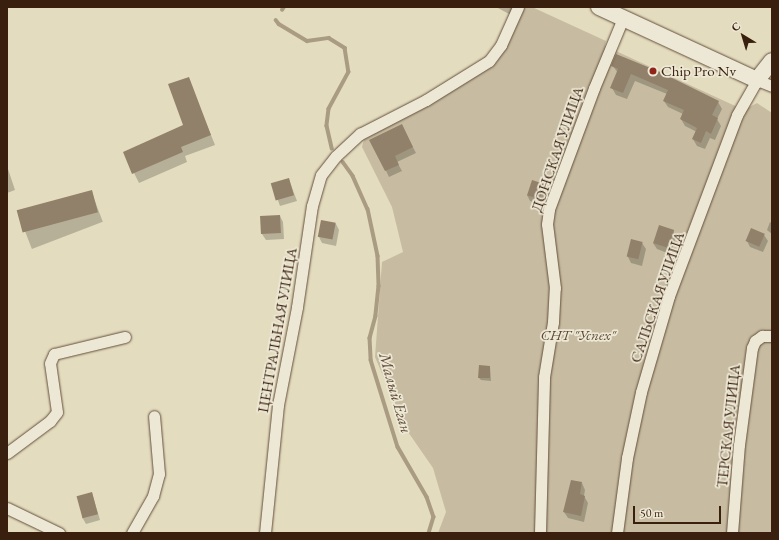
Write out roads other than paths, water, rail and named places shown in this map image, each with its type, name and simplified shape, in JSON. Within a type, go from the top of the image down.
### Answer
[{"type":"street","name":"ЦЕНТРАЛЬНАЯ УЛИЦА","points":[[265,533],[278,405],[297,307],[312,206],[321,175],[349,144],[376,124],[426,100],[481,67],[497,52],[518,7]]},
{"type":"street","points":[[599,7],[772,86]]},
{"type":"street","name":"ДОНСКАЯ УЛИЦА","points":[[540,533],[544,376],[553,322],[555,288],[547,224],[549,209],[594,88],[623,18]]},
{"type":"street","points":[[757,80],[772,61]]},
{"type":"street","name":"САЛЬСКАЯ УЛИЦА","points":[[617,533],[627,458],[641,392],[669,296],[737,115],[757,80]]},
{"type":"street","name":"ТЕРСКАЯ УЛИЦА","points":[[732,533],[739,445],[752,348],[755,341],[762,336],[772,336]]},
{"type":"street","points":[[7,453],[50,421],[57,412],[50,363],[54,354],[125,337]]},
{"type":"street","points":[[132,533],[153,496],[158,474],[154,416]]},
{"type":"street","points":[[7,508],[59,533]]},
{"type":"waterway","name":"Малый Еган","points":[[276,20],[279,24],[307,41],[329,38],[345,48],[349,72],[329,109],[327,126],[332,148]]},
{"type":"waterway","name":"Малый Еган","points":[[343,162],[353,176],[368,209],[378,256],[379,286],[376,316],[370,338],[371,360],[398,447],[427,497],[434,517],[429,533]]},
{"type":"place","name":"Chip Pro Nv","points":[[653,71]]},
{"type":"park label","name":"СНТ \"Успех\"","points":[[578,335]]}]
